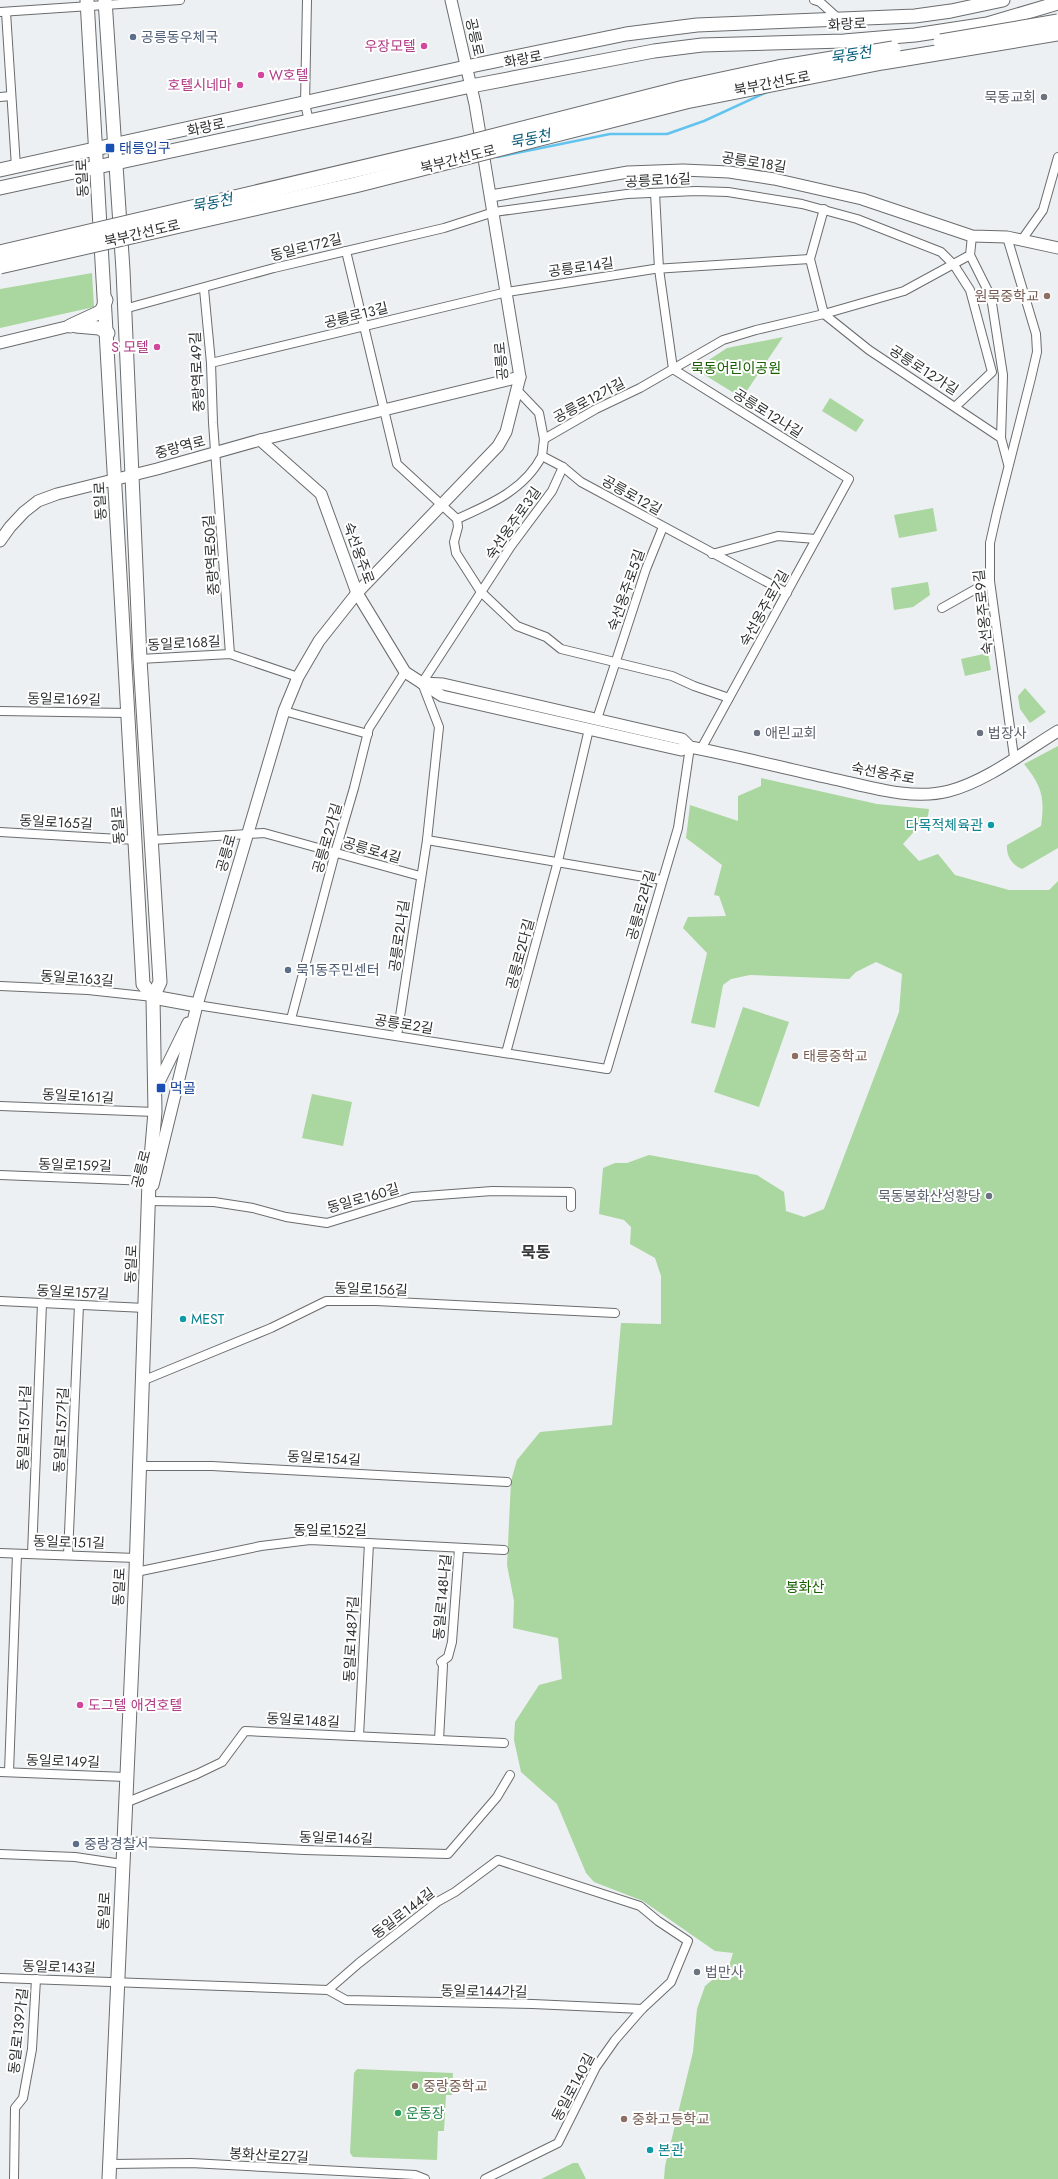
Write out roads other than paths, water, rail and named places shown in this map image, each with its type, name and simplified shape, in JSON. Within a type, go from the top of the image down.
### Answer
[{"type":"highway","name":"북부간선도로","points":[[0,253],[464,144],[713,82],[778,68],[1058,22]]},
{"type":"highway","name":"북부간선도로","points":[[0,266],[355,185],[686,100],[875,63],[1058,33]]},
{"type":"main road","name":"화랑로","points":[[0,170],[305,104],[466,67],[626,34],[697,25],[915,16],[951,11],[1003,0]]},
{"type":"main road","name":"동일로","points":[[87,3],[108,333],[126,699],[136,840],[143,984],[153,997]]},
{"type":"main road","name":"동일로","points":[[105,3],[122,270],[130,476],[142,699],[160,982],[153,997],[156,1088],[149,1181],[136,1572],[116,1983],[109,2179]]},
{"type":"main road","name":"화랑로","points":[[0,188],[471,86],[654,51],[702,45],[844,41],[954,30],[1011,18],[1058,3]]},
{"type":"main road","points":[[70,326],[98,313],[102,310],[106,300]]},
{"type":"main road","points":[[70,326],[90,327],[108,333]]},
{"type":"main road","points":[[117,530],[123,518],[127,519],[133,530]]},
{"type":"main road","points":[[123,642],[128,655],[132,656],[136,655],[139,642]]},
{"type":"main road","points":[[126,699],[133,685],[137,686],[142,699]]},
{"type":"main road","points":[[142,953],[148,964],[153,964],[159,952]]},
{"type":"main road","points":[[153,997],[197,1005]]},
{"type":"street","points":[[16,167],[3,12],[87,3],[180,0]]},
{"type":"street","points":[[307,0],[305,104],[309,121]]},
{"type":"street","name":"공릉로","points":[[149,1201],[197,1005],[284,710],[298,677],[319,641],[357,593],[498,446],[506,432],[517,390],[520,377],[491,193],[475,104],[451,0]]},
{"type":"street","points":[[814,0],[820,2],[840,20]]},
{"type":"street","points":[[0,97],[11,96]]},
{"type":"street","points":[[1021,241],[1043,210],[1054,187],[1058,157]]},
{"type":"street","name":"공릉로18길","points":[[491,193],[628,172],[683,170],[729,172],[774,179],[862,199],[972,236],[1007,237],[1058,248]]},
{"type":"street","points":[[655,192],[659,269],[673,370]]},
{"type":"street","name":"공릉로16길","points":[[494,212],[599,197],[655,192],[728,192],[824,209],[872,224],[940,252],[954,264]]},
{"type":"street","points":[[824,209],[810,259],[824,314]]},
{"type":"street","name":"동일로172길","points":[[124,309],[204,289],[274,268],[444,228],[494,212]]},
{"type":"street","points":[[972,236],[970,254],[991,297],[1003,375],[1001,438],[1009,464]]},
{"type":"street","name":"숙선옹주로9길","points":[[1007,237],[1036,334],[1037,343],[1032,378],[990,543],[990,581],[1014,757]]},
{"type":"street","points":[[346,251],[397,464],[458,520]]},
{"type":"street","name":"공릉로12가길","points":[[544,439],[673,370],[723,340],[756,330],[824,314],[904,291],[970,254]]},
{"type":"street","name":"공릉로14길","points":[[507,292],[659,269],[810,259]]},
{"type":"street","name":"공릉로12가길","points":[[824,314],[869,350],[956,406],[992,372],[970,290],[954,264]]},
{"type":"street","name":"중랑역로49길","points":[[204,289],[211,363],[212,423],[216,453]]},
{"type":"street","name":"공릉로13길","points":[[211,363],[507,292]]},
{"type":"street","points":[[0,343],[70,326]]},
{"type":"street","name":"공릉로12나길","points":[[673,370],[849,479]]},
{"type":"street","name":"중랑역로","points":[[0,541],[10,527],[24,512],[38,501],[76,488],[130,476],[260,440],[384,409],[520,377]]},
{"type":"street","points":[[458,520],[487,506],[518,487],[536,468],[542,456],[544,439],[539,413],[517,390]]},
{"type":"street","points":[[956,406],[1001,438]]},
{"type":"street","name":"숙선옹주로","points":[[260,440],[321,494],[357,593],[405,672],[442,696],[681,750],[690,747],[701,749],[858,784],[915,794],[948,791],[962,787],[986,776],[1014,757],[1058,731]]},
{"type":"street","name":"중랑역로50길","points":[[216,453],[230,654]]},
{"type":"street","name":"공릉로12길","points":[[542,456],[563,467],[581,482],[712,554],[787,593]]},
{"type":"street","name":"숙선옹주로3길","points":[[422,684],[511,546],[552,491],[563,467]]},
{"type":"street","name":"숙선옹주로7길","points":[[701,749],[849,479]]},
{"type":"street","points":[[458,520],[458,527],[454,542],[456,553],[481,592],[517,626],[546,637],[561,649],[672,676],[694,686],[729,698]]},
{"type":"street","name":"숙선옹주로5길","points":[[597,719],[646,569],[663,527]]},
{"type":"street","points":[[712,554],[778,536],[816,539]]},
{"type":"street","points":[[942,608],[990,581]]},
{"type":"street","name":"동일로168길","points":[[140,659],[230,654],[298,677]]},
{"type":"street","name":"공릉로2가길","points":[[291,1019],[369,728],[405,672]]},
{"type":"street","name":"숙선옹주로","points":[[422,684],[444,684],[597,719],[682,739],[690,747]]},
{"type":"street","name":"공릉로2나길","points":[[397,1036],[410,957],[420,876],[427,840],[439,726],[422,684]]},
{"type":"street","name":"동일로169길","points":[[0,710],[127,713]]},
{"type":"street","points":[[284,710],[368,734]]},
{"type":"street","name":"공릉로2다길","points":[[506,1053],[558,861],[589,728]]},
{"type":"street","name":"공릉로2라길","points":[[607,1069],[678,828],[690,747]]},
{"type":"street","name":"동일로165길","points":[[0,832],[136,840]]},
{"type":"street","points":[[152,840],[248,833]]},
{"type":"street","name":"공릉로4길","points":[[248,833],[264,833],[420,876]]},
{"type":"street","points":[[427,840],[558,861],[662,880]]},
{"type":"street","name":"동일로163길","points":[[0,986],[88,990],[153,997]]},
{"type":"street","name":"공릉로","points":[[156,1088],[197,1005]]},
{"type":"street","name":"공릉로2길","points":[[197,1005],[607,1069]]},
{"type":"street","name":"동일로161길","points":[[0,1106],[155,1112]]},
{"type":"street","name":"동일로159길","points":[[0,1175],[149,1181]]},
{"type":"street","name":"동일로160길","points":[[149,1201],[214,1202],[253,1208],[286,1217],[327,1223],[412,1197],[456,1193],[544,1190],[571,1192],[571,1207]]},
{"type":"street","name":"동일로157길","points":[[0,1301],[145,1308]]},
{"type":"street","name":"동일로156길","points":[[142,1382],[271,1328],[326,1301],[376,1301],[615,1313]]},
{"type":"street","name":"동일로157나길","points":[[32,1554],[42,1303]]},
{"type":"street","name":"동일로157가길","points":[[68,1555],[79,1305]]},
{"type":"street","name":"동일로154길","points":[[139,1466],[212,1466],[507,1482]]},
{"type":"street","name":"동일로152길","points":[[136,1572],[283,1543],[310,1540],[504,1550]]},
{"type":"street","name":"동일로148가길","points":[[359,1736],[369,1543]]},
{"type":"street","name":"동일로148나길","points":[[439,1740],[443,1665],[441,1662],[448,1657],[452,1642],[458,1548]]},
{"type":"street","name":"동일로151길","points":[[0,1553],[136,1558]]},
{"type":"street","points":[[9,1772],[17,1554]]},
{"type":"street","name":"동일로148길","points":[[125,1803],[197,1774],[222,1762],[245,1730],[504,1743]]},
{"type":"street","name":"동일로149길","points":[[0,1772],[126,1777]]},
{"type":"street","name":"동일로146길","points":[[123,1842],[304,1850],[448,1854],[498,1797],[510,1775]]},
{"type":"street","points":[[0,1854],[75,1857],[122,1864]]},
{"type":"street","name":"동일로144길","points":[[328,1990],[359,1963],[437,1902],[455,1892],[498,1860],[640,1906],[658,1921],[688,1941]]},
{"type":"street","name":"동일로140길","points":[[485,2179],[558,2143],[596,2067],[615,2040],[642,2009],[671,1982],[688,1941]]},
{"type":"street","name":"동일로143길","points":[[0,1978],[116,1983]]},
{"type":"street","name":"동일로139가길","points":[[14,2179],[16,2108],[23,2098],[32,2049],[36,1979]]},
{"type":"street","points":[[116,1983],[328,1990]]},
{"type":"street","name":"동일로144가길","points":[[328,1990],[346,2000],[533,2004],[642,2009]]},
{"type":"street","name":"봉화산로27길","points":[[110,2164],[191,2163],[415,2175],[425,2179]]},
{"type":"waterway","name":"묵동천","points":[[497,157],[610,134],[667,134],[704,121],[767,92]]},
{"type":"place","name":"공릉동우체국","points":[[133,37]]},
{"type":"place","name":"우장모텔","points":[[424,46]]},
{"type":"place","name":"W호텔","points":[[261,75]]},
{"type":"place","name":"호텔시네마","points":[[240,85]]},
{"type":"place","name":"묵동교회","points":[[1044,97]]},
{"type":"place","name":"태릉입구","points":[[110,148]]},
{"type":"place","name":"원묵중학교","points":[[1047,296]]},
{"type":"place","name":"S 모텔","points":[[157,347]]},
{"type":"place","name":"애린교회","points":[[757,733]]},
{"type":"place","name":"법장사","points":[[980,733]]},
{"type":"place","name":"다목적체육관","points":[[991,825]]},
{"type":"place","name":"묵1동주민센터","points":[[288,970]]},
{"type":"place","name":"태릉중학교","points":[[795,1056]]},
{"type":"place","name":"먹골","points":[[161,1088]]},
{"type":"place","name":"묵동봉화산성황당","points":[[989,1196]]},
{"type":"place","name":"MEST","points":[[183,1319]]},
{"type":"place","name":"도그텔 애견호텔","points":[[80,1705]]},
{"type":"place","name":"중랑경찰서","points":[[76,1844]]},
{"type":"place","name":"법만사","points":[[697,1972]]},
{"type":"place","name":"중랑중학교","points":[[415,2086]]},
{"type":"place","name":"운동장","points":[[398,2113]]},
{"type":"place","name":"중화고등학교","points":[[624,2119]]},
{"type":"place","name":"본관","points":[[650,2150]]},
{"type":"district","name":"묵동","points":[[536,1252]]},
{"type":"park label","name":"묵동어린이공원","points":[[736,368]]},
{"type":"park label","name":"봉화산","points":[[805,1587]]}]
